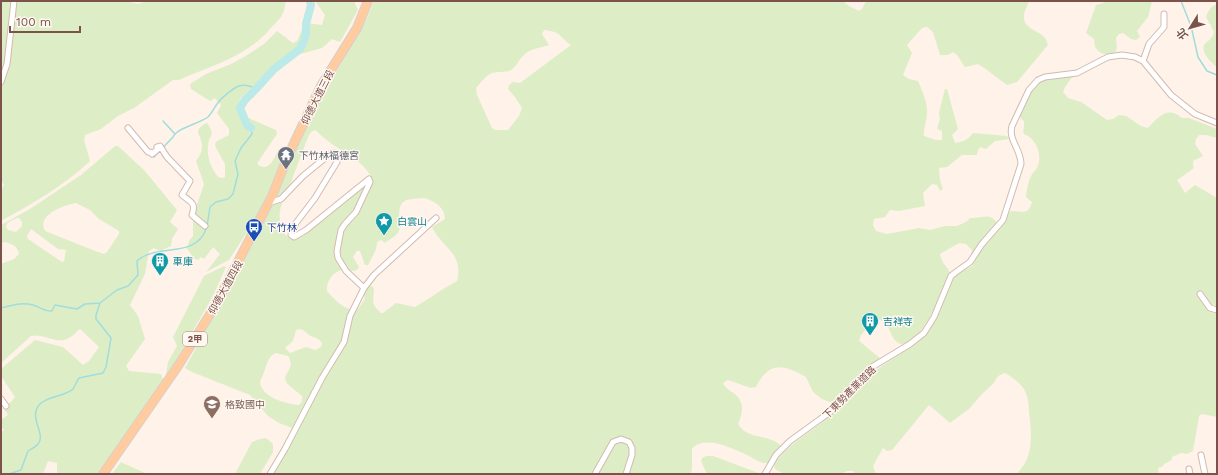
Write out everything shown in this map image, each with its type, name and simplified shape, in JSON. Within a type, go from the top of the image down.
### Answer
[{"type":"main road","name":"仰德大道三段","points":[[270,199],[288,156],[321,86],[356,28],[368,1]]},
{"type":"main road","name":"仰德大道四段","points":[[103,474],[171,377],[208,318],[246,248],[270,199]]},
{"type":"street","points":[[1,82],[7,64],[14,1]]},
{"type":"street","points":[[1164,14],[1164,27],[1149,44],[1143,61],[1170,95],[1195,114],[1217,123]]},
{"type":"street","name":"下東勢產業道路","points":[[765,474],[776,455],[790,441],[830,412],[854,384],[872,367],[916,340],[924,333],[934,316],[952,276],[970,262],[982,244],[1003,220],[1021,164],[1021,158],[1010,132],[1029,90],[1038,80],[1045,77],[1077,73],[1108,57],[1122,55],[1135,57],[1143,61]]},
{"type":"street","points":[[128,128],[148,152],[152,154],[158,149],[157,147],[160,146],[167,157],[190,181],[182,195],[194,204],[192,215],[205,226]]},
{"type":"street","points":[[270,199],[281,198],[303,176],[330,154],[335,153],[338,156],[337,162],[315,198],[296,223],[291,233],[294,237],[306,230],[369,179],[370,182],[356,212],[344,224],[341,230],[337,251],[340,263],[346,271],[364,288]]},
{"type":"street","points":[[270,474],[285,449],[322,378],[344,342],[350,316],[364,288],[374,275],[436,218]]},
{"type":"street","points":[[1200,294],[1210,308],[1217,310]]},
{"type":"street","points":[[1,399],[6,406]]},
{"type":"street","points":[[595,474],[611,445],[617,440],[621,439],[628,442],[632,451],[626,474]]},
{"type":"street","points":[[1201,455],[1205,474]]},
{"type":"green space","points":[[1,1],[125,1],[138,4],[147,1],[286,1],[283,14],[260,39],[250,47],[228,60],[179,80],[173,80],[134,108],[118,116],[101,129],[85,135],[84,140],[90,161],[59,186],[1,221],[1,191],[4,185],[1,179]]},
{"type":"green space","points":[[315,1],[354,1],[358,10],[340,42],[332,39],[322,48],[297,55],[269,71],[240,99],[238,111],[244,116],[276,130],[277,134],[258,162],[258,165],[266,167],[271,163],[279,149],[281,148],[286,151],[277,175],[253,223],[229,260],[206,272],[220,254],[213,247],[204,259],[201,257],[198,260],[195,259],[187,249],[189,241],[193,236],[193,217],[204,184],[196,161],[201,153],[202,147],[198,130],[207,123],[210,128],[212,133],[208,143],[209,159],[213,170],[218,177],[224,178],[225,164],[215,144],[217,141],[229,135],[229,129],[217,113],[221,105],[215,98],[210,101],[191,89],[190,84],[206,74],[244,57],[264,44],[277,31],[293,43],[297,41],[304,25],[307,23],[322,25],[325,15]]},
{"type":"green space","points":[[374,1],[843,1],[859,11],[862,9],[866,1],[1029,1],[1024,20],[1029,27],[1045,38],[1048,45],[1017,82],[1007,85],[978,64],[965,67],[957,55],[953,52],[948,55],[940,55],[933,32],[927,27],[922,28],[907,45],[912,53],[903,75],[909,79],[918,81],[927,105],[924,136],[936,140],[942,140],[942,131],[937,129],[945,89],[947,89],[958,129],[952,135],[955,143],[966,140],[973,133],[1007,136],[1009,139],[995,141],[986,149],[980,147],[977,155],[962,155],[947,167],[939,168],[940,180],[943,189],[940,191],[937,185],[932,184],[923,193],[925,206],[899,211],[890,210],[885,217],[874,219],[873,225],[876,231],[887,234],[919,228],[930,230],[945,226],[957,226],[966,222],[970,218],[985,216],[992,218],[998,224],[971,256],[972,250],[966,244],[959,243],[940,254],[942,261],[951,275],[929,319],[913,340],[905,344],[897,342],[887,325],[880,320],[875,319],[861,335],[859,341],[880,358],[837,400],[832,403],[822,399],[813,392],[806,377],[790,369],[777,367],[771,369],[761,379],[756,387],[751,388],[728,380],[723,383],[727,389],[740,399],[742,413],[738,424],[742,429],[753,435],[776,442],[781,446],[773,454],[768,463],[760,462],[719,444],[704,443],[697,445],[692,449],[691,474],[628,474],[632,444],[616,439],[594,474],[269,474],[270,469],[292,428],[279,423],[268,416],[250,395],[185,368],[242,264],[278,190],[313,112],[367,18]],"holes":[[[544,30],[555,32],[571,45],[520,83],[513,82],[509,85],[508,89],[522,108],[519,116],[508,130],[495,130],[492,128],[477,95],[476,88],[490,74],[494,72],[511,70],[528,52],[549,45],[542,34]],[[315,130],[355,159],[365,168],[372,179],[303,236],[292,240],[286,236],[281,225],[281,206],[311,132]],[[424,198],[438,205],[443,211],[445,219],[432,227],[455,257],[458,264],[457,281],[415,307],[396,303],[383,313],[381,313],[373,303],[374,290],[373,287],[368,285],[363,293],[365,299],[358,309],[349,309],[345,307],[333,298],[327,291],[329,280],[340,270],[357,270],[359,267],[353,257],[357,251],[360,251],[365,265],[368,265],[377,242],[382,240],[384,243],[398,233],[401,204],[407,200]],[[300,329],[318,339],[322,343],[321,347],[315,350],[306,347],[290,353],[285,348],[293,341],[296,330]],[[276,353],[288,356],[291,364],[285,380],[302,396],[302,402],[299,405],[275,399],[261,387],[260,381],[270,357]]]},
{"type":"green space","points":[[1109,1],[1152,1],[1148,17],[1137,31],[1140,37],[1136,40],[1131,39],[1123,33],[1119,34],[1116,38],[1117,50],[1108,55],[1098,50],[1095,46],[1094,39],[1086,33],[1096,5]]},
{"type":"green space","points":[[1217,4],[1217,67],[1207,58],[1203,48],[1214,32],[1206,17],[1210,9]]},
{"type":"green space","points":[[1073,76],[1063,92],[1068,98],[1081,102],[1107,120],[1113,119],[1119,115],[1126,116],[1141,126],[1148,128],[1160,116],[1172,113],[1177,114],[1182,118],[1189,118],[1217,129],[1217,138],[1199,135],[1195,144],[1203,156],[1193,161],[1194,168],[1177,180],[1185,193],[1195,185],[1217,198],[1217,417],[1202,414],[1199,416],[1193,451],[1187,454],[1181,453],[1172,457],[1172,460],[1158,468],[1159,474],[1016,474],[1022,468],[1029,454],[1031,429],[1028,404],[1024,389],[1005,373],[998,376],[993,384],[969,409],[950,423],[929,405],[892,450],[887,451],[883,448],[873,466],[876,474],[855,474],[853,471],[847,471],[841,474],[784,474],[775,469],[774,464],[780,456],[794,443],[831,415],[862,381],[925,335],[953,278],[972,266],[984,245],[1000,227],[1011,211],[1024,212],[1029,209],[1032,202],[1026,197],[1027,188],[1031,175],[1039,163],[1039,153],[1038,148],[1029,136],[1024,134],[1024,121],[1020,116],[1028,95],[1037,84],[1060,77]]},
{"type":"green space","points":[[115,146],[118,146],[144,170],[177,210],[170,222],[178,229],[172,239],[171,246],[160,251],[154,248],[149,251],[145,274],[130,305],[138,316],[145,339],[126,366],[129,371],[161,374],[164,382],[98,474],[57,474],[57,463],[48,461],[43,474],[1,474],[1,433],[4,430],[1,426],[1,420],[8,415],[3,407],[11,402],[15,397],[1,376],[1,369],[35,340],[63,347],[83,365],[89,361],[99,347],[80,329],[71,337],[63,340],[36,335],[31,336],[1,363],[1,264],[14,259],[19,254],[16,247],[12,244],[4,242],[1,244],[1,225],[30,209],[81,175]],"holes":[[[76,203],[90,210],[99,219],[119,231],[119,234],[107,252],[104,254],[95,251],[45,231],[43,225],[44,220],[53,212]],[[19,218],[22,222],[22,226],[16,232],[8,230],[6,227],[7,223]],[[31,229],[58,249],[66,250],[64,261],[62,262],[28,239],[27,236]]]},
{"type":"green space","points":[[224,266],[226,267],[213,296],[168,374],[166,374],[168,362],[177,346],[173,337],[204,276]]},
{"type":"green space","points":[[266,438],[273,444],[273,452],[260,474],[235,474],[252,442]]},
{"type":"green space","points":[[622,441],[629,448],[630,452],[623,474],[598,474],[615,443]]},
{"type":"green space","points":[[706,456],[713,456],[761,474],[707,474],[701,461],[702,458]]},
{"type":"green space","points":[[121,462],[147,474],[112,474]]},
{"type":"waterway","points":[[251,128],[247,125],[240,108],[245,100],[274,69],[300,49],[306,33],[306,24],[311,5],[310,1]]},
{"type":"waterway","points":[[1181,1],[1191,26],[1198,57],[1207,71],[1217,75]]},
{"type":"waterway","points":[[154,157],[179,131],[208,117],[219,102],[233,89],[243,85],[256,89]]},
{"type":"waterway","points":[[163,121],[175,134]]},
{"type":"waterway","points":[[9,474],[21,470],[28,451],[36,446],[40,440],[40,432],[36,418],[37,408],[40,404],[44,401],[69,392],[73,389],[79,378],[103,373],[106,367],[111,338],[96,319],[100,303],[117,290],[128,286],[138,275],[137,261],[154,253],[185,248],[194,244],[201,238],[206,229],[210,207],[216,202],[228,199],[233,194],[238,174],[235,161],[241,148],[252,134],[251,128]]},
{"type":"waterway","points":[[1,308],[25,304],[33,305],[47,311],[52,311],[55,305],[77,309],[85,304],[100,303]]},
{"type":"place","name":"下竹林福德宮","points":[[286,170]]},
{"type":"place","name":"白雲山","points":[[384,236]]},
{"type":"place","name":"下竹林","points":[[254,242]]},
{"type":"place","name":"車庫","points":[[160,276]]},
{"type":"place","name":"吉祥寺","points":[[870,336]]},
{"type":"place","name":"格致國中","points":[[212,419]]}]
